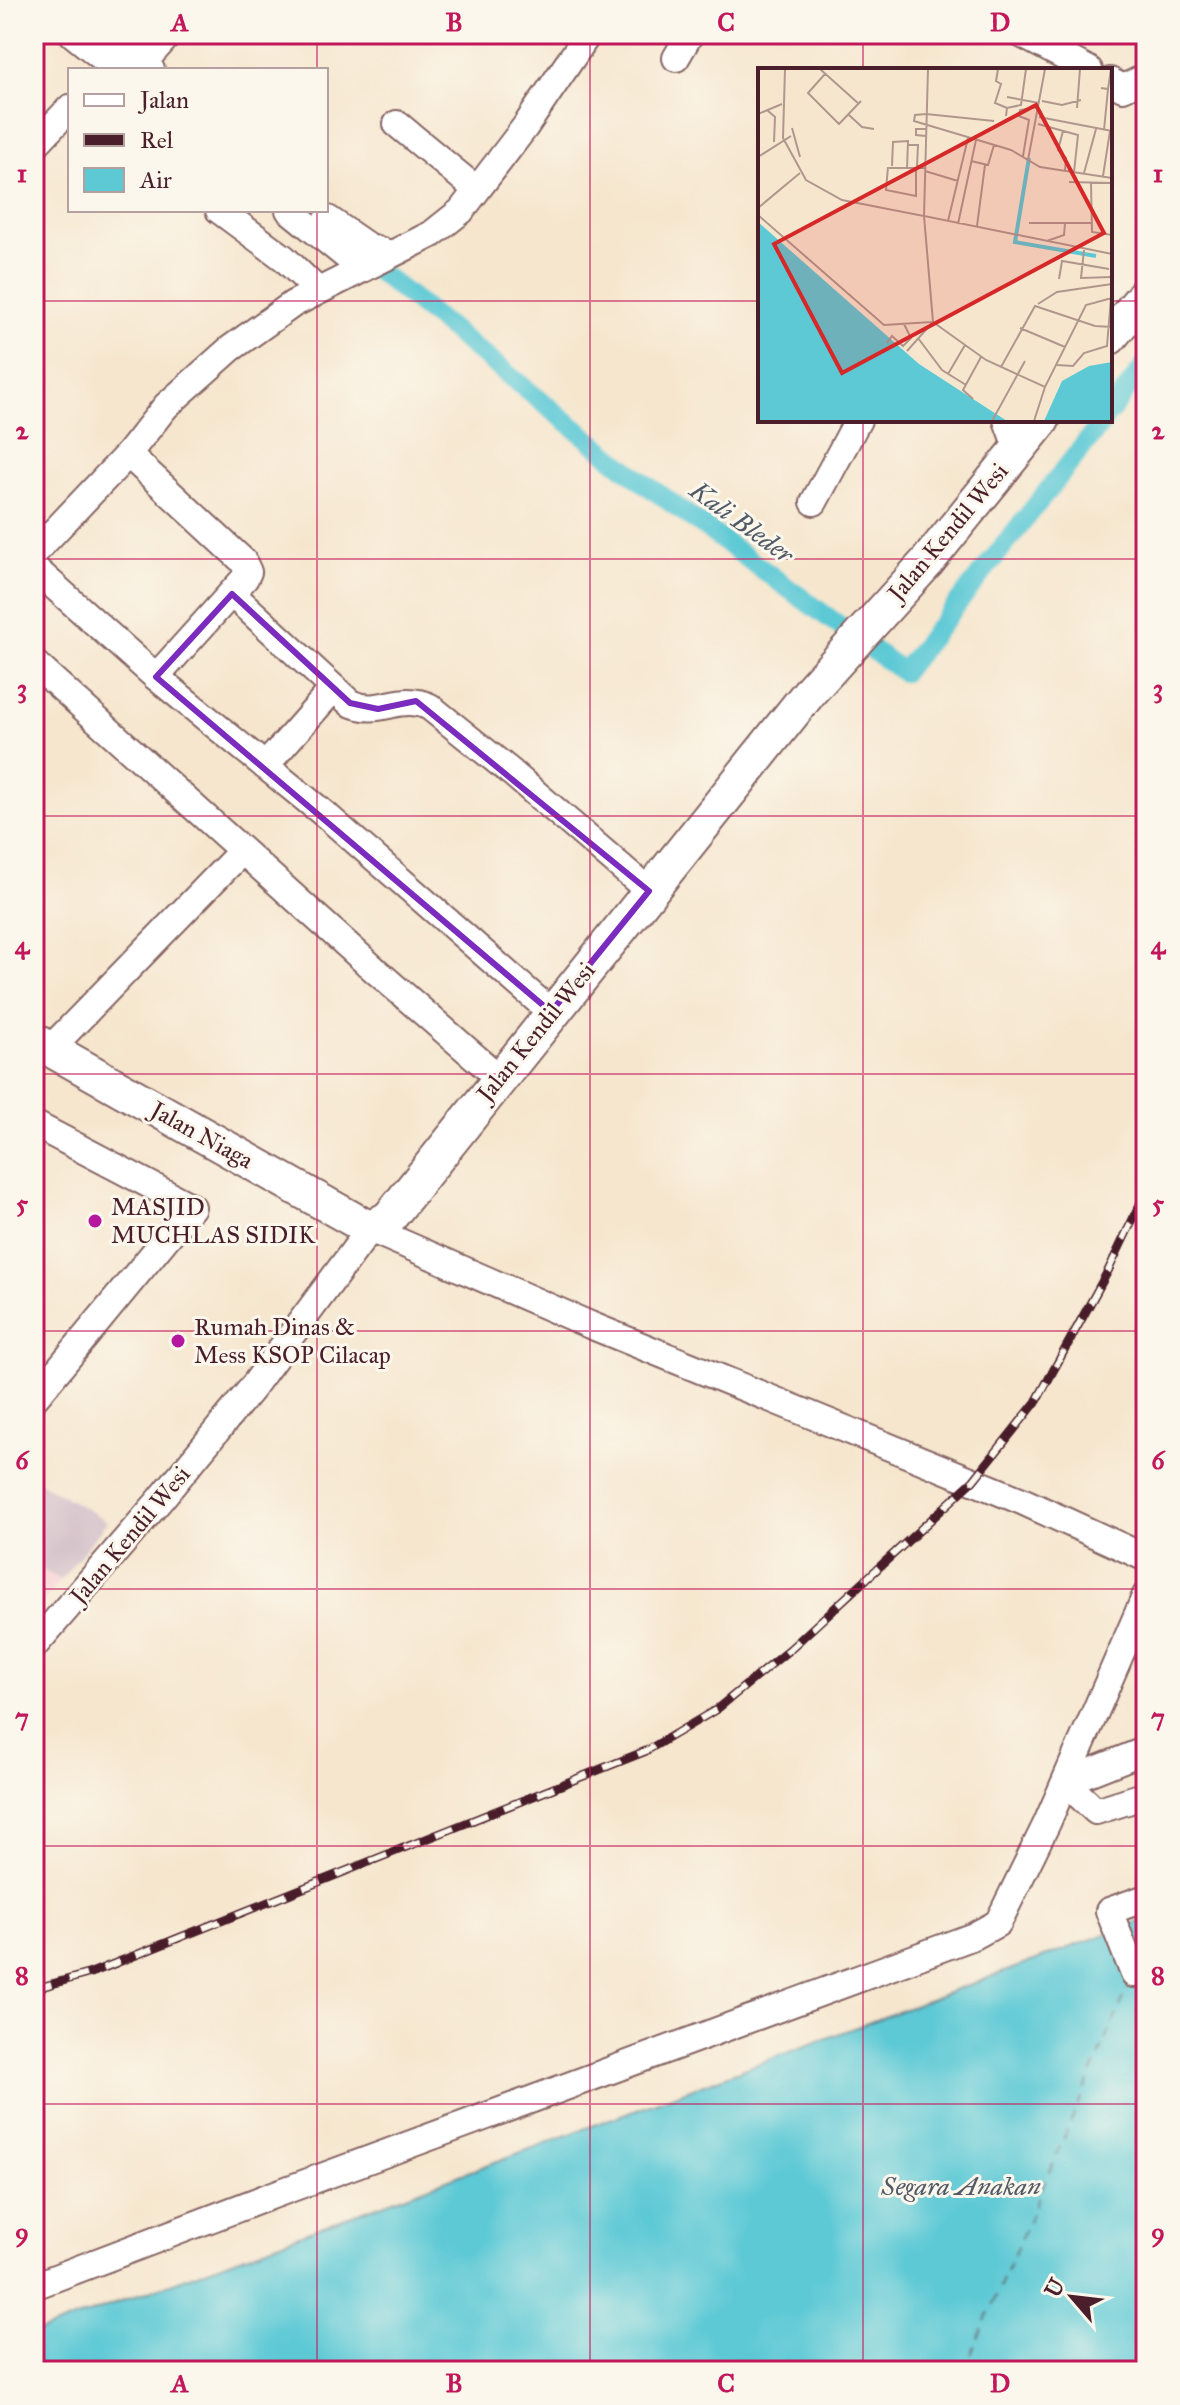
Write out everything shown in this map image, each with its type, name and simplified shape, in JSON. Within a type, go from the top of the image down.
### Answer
[{"type":"main road","points":[[1112,335],[1146,293]]},
{"type":"main road","name":"Jalan Kendil Wesi","points":[[370,1229],[389,1218],[551,1012],[841,655],[927,562],[1013,435],[1038,422]]},
{"type":"main road","name":"Jalan Niaga","points":[[42,1045],[370,1229]]},
{"type":"street","points":[[73,34],[137,68]]},
{"type":"street","points":[[106,34],[137,68]]},
{"type":"street","points":[[137,68],[169,34]]},
{"type":"street","points":[[676,58],[690,34]]},
{"type":"street","points":[[1021,34],[1052,62],[1080,68]]},
{"type":"street","points":[[34,553],[128,454],[166,406],[230,349],[293,304],[432,234],[461,211],[525,127],[576,38]]},
{"type":"street","points":[[1112,82],[1123,88],[1146,77]]},
{"type":"street","points":[[34,146],[68,110]]},
{"type":"street","points":[[397,124],[477,190]]},
{"type":"street","points":[[222,212],[284,258],[318,291]]},
{"type":"street","points":[[292,212],[375,262]]},
{"type":"street","points":[[319,212],[367,246],[375,262]]},
{"type":"street","points":[[814,502],[857,422]]},
{"type":"street","points":[[128,454],[243,561],[248,572],[232,594],[156,677]]},
{"type":"street","points":[[34,568],[156,677],[340,828],[551,1012]]},
{"type":"street","points":[[232,594],[350,703],[364,709],[378,709],[401,701],[416,701],[430,707],[649,891]]},
{"type":"street","points":[[34,663],[499,1078]]},
{"type":"street","points":[[265,766],[334,688]]},
{"type":"street","points":[[42,1045],[242,851]]},
{"type":"street","points":[[34,1124],[192,1207],[34,1399]]},
{"type":"street","points":[[370,1229],[590,1325],[1022,1501],[1146,1558]]},
{"type":"street","name":"Jalan Kendil Wesi","points":[[34,1646],[252,1388],[370,1229]]},
{"type":"street","points":[[34,2286],[974,1936],[998,1923],[1065,1782],[1146,1595]]},
{"type":"street","points":[[1065,1782],[1146,1750]]},
{"type":"street","points":[[1065,1782],[1096,1811],[1146,1795]]},
{"type":"street","points":[[1134,1974],[1109,1911],[1146,1898]]},
{"type":"highlighted area","points":[[232,594],[350,703],[378,709],[416,701],[649,891],[551,1012],[156,677]]},
{"type":"shaded area","points":[[34,1479],[107,1521],[61,1580],[34,1565]]},
{"type":"shaded area","points":[[34,1565],[61,1580],[34,1614]]},
{"type":"water","name":"Segara Anakan","points":[[1146,1919],[1146,2371],[34,2371],[34,2334]]},
{"type":"waterway","name":"Kali Bleder","points":[[360,257],[644,483],[903,672],[1102,422]]},
{"type":"waterway","name":"Kali Bleder","points":[[1112,409],[1146,364]]},
{"type":"ferry route","points":[[964,2371],[1129,1986]]},
{"type":"railway","points":[[34,1989],[91,1973],[646,1751],[717,1709],[790,1649],[973,1481],[1036,1402],[1108,1271],[1146,1192]]},
{"type":"place","name":"MASJID MUCHLAS SIDIK","points":[[95,1221]]},
{"type":"place","name":"Rumah Dinas & Mess KSOP Cilacap","points":[[178,1341]]}]
